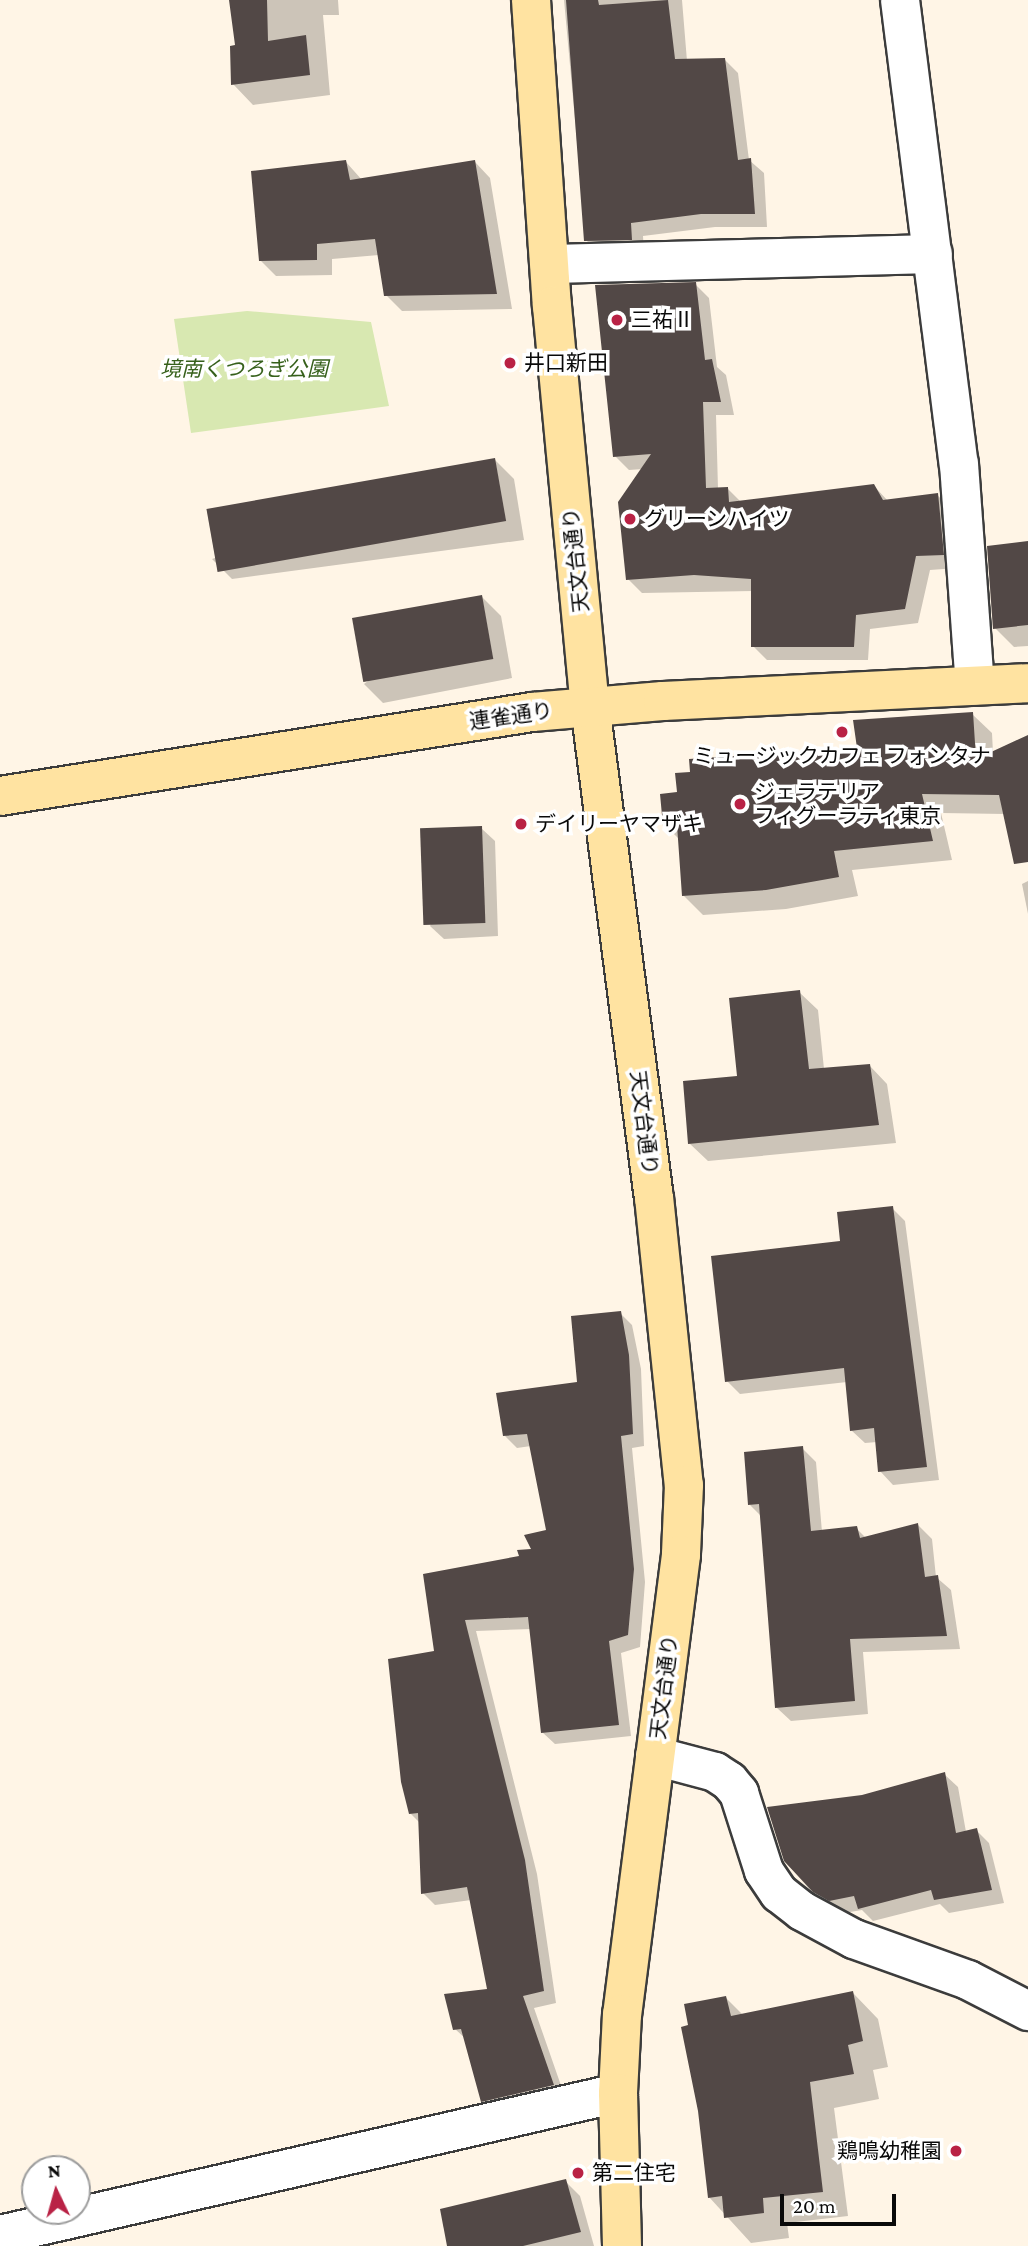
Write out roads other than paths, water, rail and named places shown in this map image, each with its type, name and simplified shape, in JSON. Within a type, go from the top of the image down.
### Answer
[{"type":"main road","name":"天文台通り","points":[[531,0],[590,706],[654,1197],[684,1485],[681,1555],[622,2014],[618,2093],[622,2246]]},
{"type":"main road","name":"連雀通り","points":[[0,796],[590,706],[1028,683]]},
{"type":"street","points":[[900,0],[959,464],[975,685]]},
{"type":"street","points":[[552,264],[933,254]]},
{"type":"street","points":[[655,1756],[715,1772],[729,1781],[739,1793],[764,1871],[779,1893],[802,1911],[854,1939],[968,1980],[1028,2011]]},
{"type":"street","points":[[0,2235],[618,2093]]},
{"type":"place","name":"三祐Ⅱ","points":[[617,320]]},
{"type":"place","name":"井口新田","points":[[510,363]]},
{"type":"place","name":"グリーンハイツ","points":[[630,519]]},
{"type":"place","name":"ミュージックカフェ フォンタナ","points":[[842,732]]},
{"type":"place","name":"ジェラテリア フィグーラティ東京","points":[[740,804]]},
{"type":"place","name":"デイリーヤマザキ","points":[[521,824]]},
{"type":"place","name":"鶏鳴幼稚園","points":[[956,2151]]},
{"type":"place","name":"第二住宅","points":[[578,2173]]},
{"type":"park label","name":"境南くつろぎ公園","points":[[244,369]]}]
